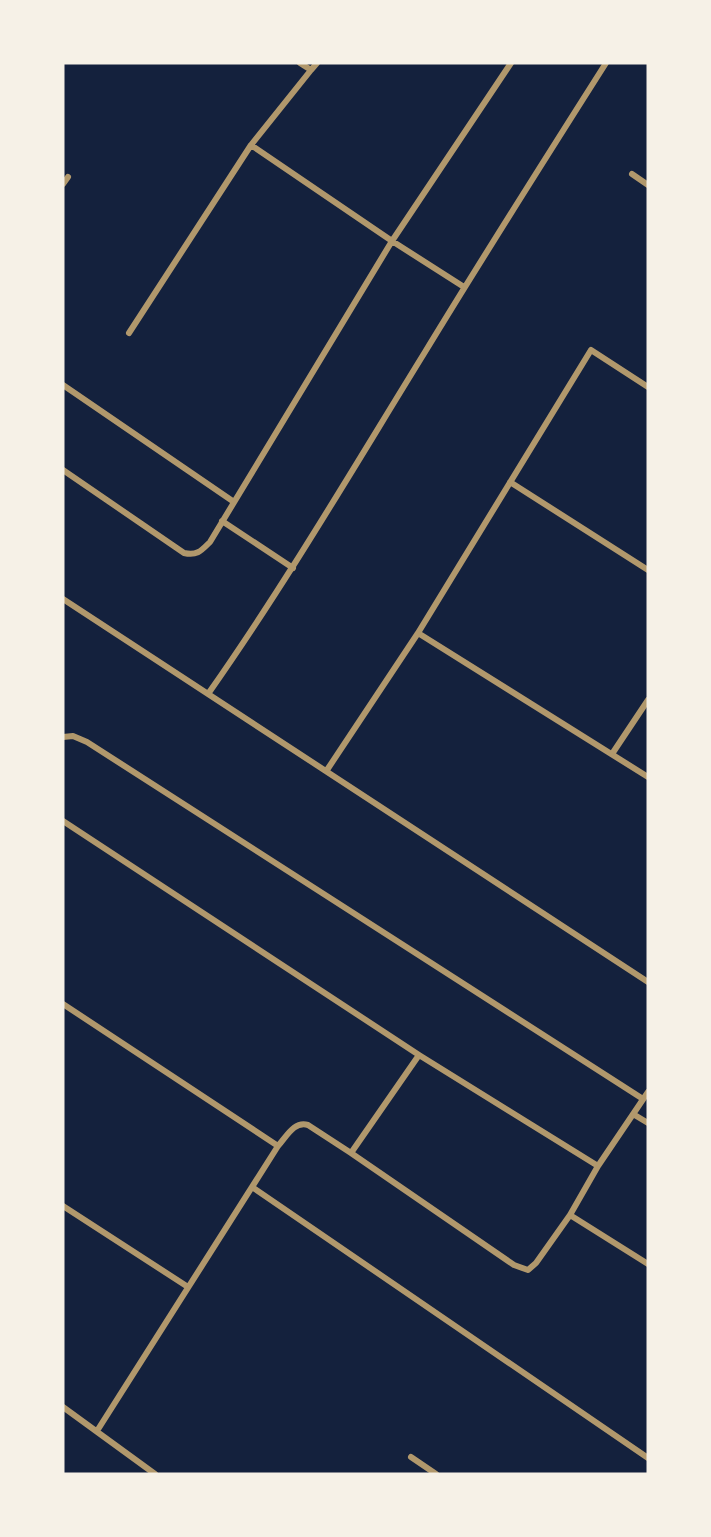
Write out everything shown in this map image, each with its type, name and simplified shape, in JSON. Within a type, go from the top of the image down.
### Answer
[{"type":"street","points":[[300,63],[310,70]]},
{"type":"street","points":[[129,333],[251,146],[316,63]]},
{"type":"street","points":[[63,470],[184,553],[194,555],[201,551],[210,542],[392,242],[510,63]]},
{"type":"street","points":[[208,694],[293,568],[464,287],[606,63]]},
{"type":"street","points":[[251,146],[392,242],[464,287]]},
{"type":"street","points":[[632,174],[648,185]]},
{"type":"street","points":[[63,184],[68,177]]},
{"type":"street","points":[[327,770],[418,633],[591,350],[648,387]]},
{"type":"street","points":[[63,385],[234,502]]},
{"type":"street","points":[[510,483],[648,570]]},
{"type":"street","points":[[222,521],[293,568]]},
{"type":"street","points":[[63,599],[648,982]]},
{"type":"street","points":[[418,633],[648,777]]},
{"type":"street","points":[[612,754],[648,700]]},
{"type":"street","points":[[63,737],[73,736],[87,742],[643,1099]]},
{"type":"street","points":[[63,822],[419,1055],[598,1166]]},
{"type":"street","points":[[63,1004],[278,1146]]},
{"type":"street","points":[[351,1153],[419,1055]]},
{"type":"street","points":[[97,1431],[278,1146],[296,1125],[301,1123],[308,1125],[514,1265],[528,1270],[536,1263],[570,1215],[598,1166],[648,1092]]},
{"type":"street","points":[[633,1113],[648,1123]]},
{"type":"street","points":[[252,1187],[648,1458]]},
{"type":"street","points":[[63,1206],[188,1287]]},
{"type":"street","points":[[570,1215],[648,1264]]},
{"type":"street","points":[[63,1407],[155,1474]]},
{"type":"street","points":[[411,1457],[436,1474]]}]
